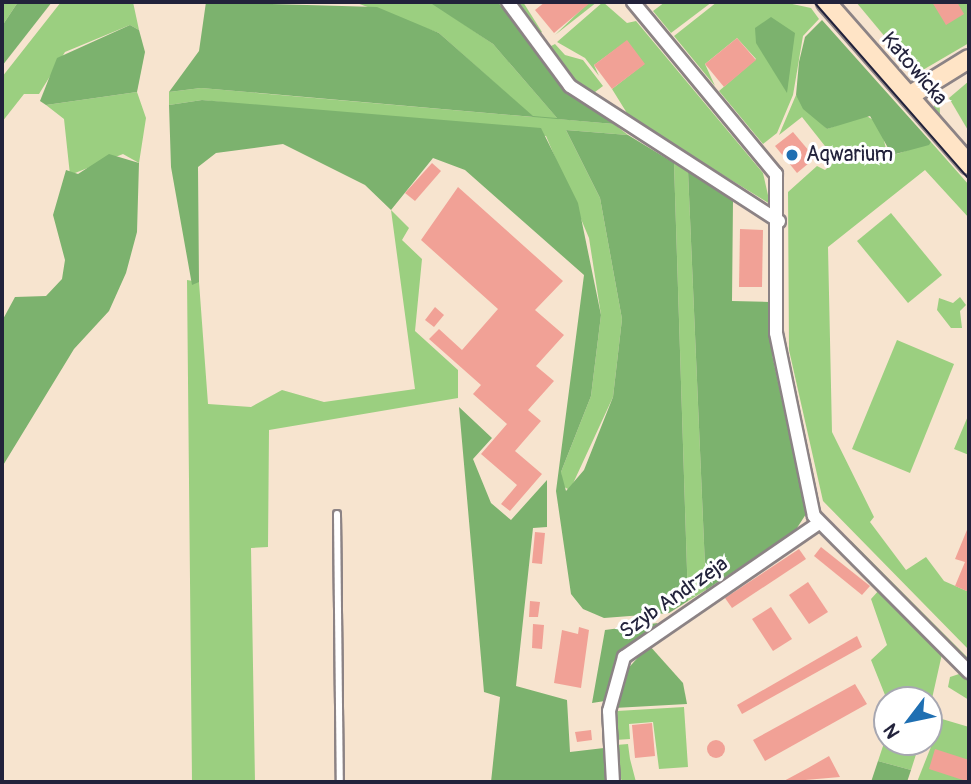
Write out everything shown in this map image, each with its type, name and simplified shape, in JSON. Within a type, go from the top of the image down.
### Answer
[{"type":"street","points":[[508,2],[580,93],[779,221]]},
{"type":"street","points":[[633,2],[771,166],[780,188],[776,333],[819,523],[969,672]]},
{"type":"street","name":"Katowicka","points":[[826,2],[969,165]]},
{"type":"street","points":[[908,96],[969,59]]},
{"type":"street","name":"Szyb Andrzeja","points":[[613,782],[609,711],[624,657],[819,523]]},
{"type":"lane","points":[[337,514],[340,782]]},
{"type":"green space","points":[[2,2],[18,2],[2,26]]},
{"type":"green space","points":[[18,2],[52,2],[2,66],[2,26]]},
{"type":"green space","points":[[61,2],[133,2],[139,30],[130,25],[65,52],[39,94],[24,94],[2,122],[2,77]]},
{"type":"green space","points":[[206,2],[377,7],[439,33],[533,116],[557,118],[493,44],[429,2],[498,2],[560,84],[614,124],[201,88],[169,92],[199,51]]},
{"type":"green space","points":[[354,2],[434,4],[493,44],[558,119],[614,124],[628,135],[566,130],[600,198],[622,319],[613,397],[570,490],[562,486],[561,472],[591,396],[601,315],[589,238],[546,136],[202,100],[169,105],[169,92],[201,88],[533,117],[439,33]]},
{"type":"green space","points":[[515,2],[523,2],[542,32],[539,34]]},
{"type":"green space","points":[[582,2],[597,2],[555,35],[585,6]]},
{"type":"green space","points":[[603,2],[627,23],[636,21],[763,173],[770,204],[630,118],[612,89],[644,64],[627,41],[594,65],[599,76],[585,58],[557,42]]},
{"type":"green space","points":[[665,2],[712,2],[671,33],[653,11]]},
{"type":"green space","points":[[717,2],[783,2],[811,8],[819,19],[803,36],[793,95],[777,133],[763,144],[719,91],[756,59],[737,38],[705,64],[715,86],[674,36]]},
{"type":"green space","points":[[856,2],[969,2],[969,43],[916,74]]},
{"type":"green space","points":[[771,17],[795,33],[787,93],[756,43],[755,28]]},
{"type":"green space","points":[[822,20],[931,142],[929,145],[892,155],[870,116],[827,129],[803,109],[796,95],[799,62],[805,37]]},
{"type":"green space","points":[[130,25],[139,30],[145,52],[137,92],[46,105],[40,101],[57,58]]},
{"type":"green space","points":[[555,44],[565,55],[583,60],[603,86],[591,95],[579,85],[549,47]]},
{"type":"green space","points":[[969,81],[969,132],[949,98]]},
{"type":"green space","points":[[939,89],[940,115],[964,143],[932,112]]},
{"type":"green space","points":[[137,92],[146,118],[139,163],[123,154],[70,175],[64,119],[46,105]]},
{"type":"green space","points":[[796,95],[827,129],[865,115],[880,124],[886,149],[897,154],[931,142],[969,185],[969,218],[925,170],[828,247],[832,432],[874,517],[870,522],[906,570],[926,557],[944,581],[969,592],[969,650],[823,501],[789,350],[788,192],[817,166],[825,170],[836,160],[802,117],[779,135]]},
{"type":"green space","points":[[202,100],[541,128],[578,203],[601,315],[591,396],[561,472],[566,491],[584,470],[613,397],[622,319],[600,198],[566,130],[628,135],[674,163],[688,601],[669,613],[604,618],[583,609],[571,594],[556,491],[584,275],[465,170],[433,158],[391,210],[365,185],[283,144],[216,153],[198,167],[199,282],[192,285],[171,167],[169,105]]},
{"type":"green space","points":[[109,154],[139,163],[137,232],[126,273],[109,311],[74,349],[2,467],[2,321],[15,297],[46,296],[62,279],[65,260],[53,215],[66,170],[78,174]]},
{"type":"green space","points":[[674,163],[688,171],[706,590],[688,601]]},
{"type":"green space","points":[[688,171],[733,201],[732,301],[770,302],[772,354],[806,514],[795,531],[706,590]]},
{"type":"green space","points":[[391,210],[409,228],[402,240],[422,259],[415,331],[458,370],[458,398],[269,430],[268,547],[251,548],[255,782],[192,782],[187,280],[199,282],[208,404],[251,407],[282,390],[324,402],[415,389]]},
{"type":"green space","points":[[891,213],[942,275],[908,303],[857,241]]},
{"type":"green space","points":[[960,297],[966,305],[960,311],[962,328],[951,328],[937,310],[939,298],[953,303]]},
{"type":"green space","points":[[897,340],[954,364],[910,473],[852,449]]},
{"type":"green space","points":[[459,407],[492,438],[473,459],[491,503],[511,520],[547,480],[547,527],[533,528],[516,686],[567,700],[570,752],[604,748],[609,782],[491,782],[500,697],[484,692]]},
{"type":"green space","points":[[969,416],[969,455],[954,449]]},
{"type":"green space","points":[[851,541],[969,659],[969,665],[850,545]]},
{"type":"green space","points":[[880,589],[942,654],[935,686],[881,686],[871,660],[887,645],[871,599]]},
{"type":"green space","points":[[658,623],[621,655],[605,701],[592,703],[605,630]]},
{"type":"green space","points":[[649,645],[683,683],[687,704],[614,708],[624,673]]},
{"type":"green space","points":[[962,673],[969,679],[969,700],[948,687],[950,677]]},
{"type":"green space","points":[[684,707],[688,767],[659,769],[653,722],[629,724],[630,739],[615,740],[617,711]]},
{"type":"green space","points":[[943,719],[969,727],[969,782],[917,782],[927,756],[943,756]]},
{"type":"green space","points":[[628,744],[636,782],[622,782],[616,761],[616,745]]},
{"type":"green space","points":[[880,756],[916,756],[911,770],[878,761]]},
{"type":"green space","points":[[878,761],[911,770],[907,782],[871,782]]},
{"type":"building","points":[[545,2],[591,2],[554,33],[535,10]]},
{"type":"building","points":[[932,2],[957,2],[964,14],[946,25]]},
{"type":"building","points":[[737,38],[756,60],[724,87],[705,64]]},
{"type":"building","points":[[627,40],[645,64],[612,89],[594,65]]},
{"type":"building","points":[[793,132],[815,158],[797,173],[775,146]]},
{"type":"building","points":[[432,163],[441,171],[415,201],[405,193]]},
{"type":"building","points":[[458,187],[563,281],[535,310],[564,335],[536,366],[554,381],[528,410],[541,421],[515,451],[542,474],[510,511],[501,504],[517,485],[481,454],[507,424],[473,394],[481,385],[429,339],[439,329],[462,350],[498,309],[421,240]]},
{"type":"building","points":[[740,229],[763,230],[762,287],[739,287]]},
{"type":"building","points":[[435,307],[444,315],[434,327],[425,320]]},
{"type":"building","points":[[969,525],[969,592],[955,586],[965,562],[955,559]]},
{"type":"building","points":[[535,532],[545,533],[542,564],[532,563]]},
{"type":"building","points":[[821,547],[870,586],[862,595],[814,556]]},
{"type":"building","points":[[799,549],[806,559],[732,608],[725,598]]},
{"type":"building","points":[[808,582],[828,612],[809,624],[789,595]]},
{"type":"building","points":[[530,601],[540,602],[538,617],[529,617]]},
{"type":"building","points":[[771,607],[792,639],[773,651],[752,619]]},
{"type":"building","points":[[533,624],[544,625],[542,649],[532,648]]},
{"type":"building","points":[[579,627],[589,630],[581,688],[554,683],[562,630],[578,634]]},
{"type":"building","points":[[857,636],[862,647],[742,714],[737,705]]},
{"type":"building","points":[[855,684],[867,704],[765,761],[753,740]]},
{"type":"building","points":[[652,723],[655,756],[635,758],[632,725]]},
{"type":"building","points":[[591,730],[592,740],[577,742],[575,732]]},
{"type":"building","points":[[712,740],[720,740],[725,749],[723,756],[712,758],[707,753],[707,745]]},
{"type":"building","points":[[943,752],[969,760],[969,782],[929,769],[933,756],[943,756]]},
{"type":"building","points":[[829,756],[840,777],[782,782],[808,768]]},
{"type":"tram line","points":[[814,2],[969,179]]},
{"type":"place","name":"Aqwarium","points":[[792,155]]}]
